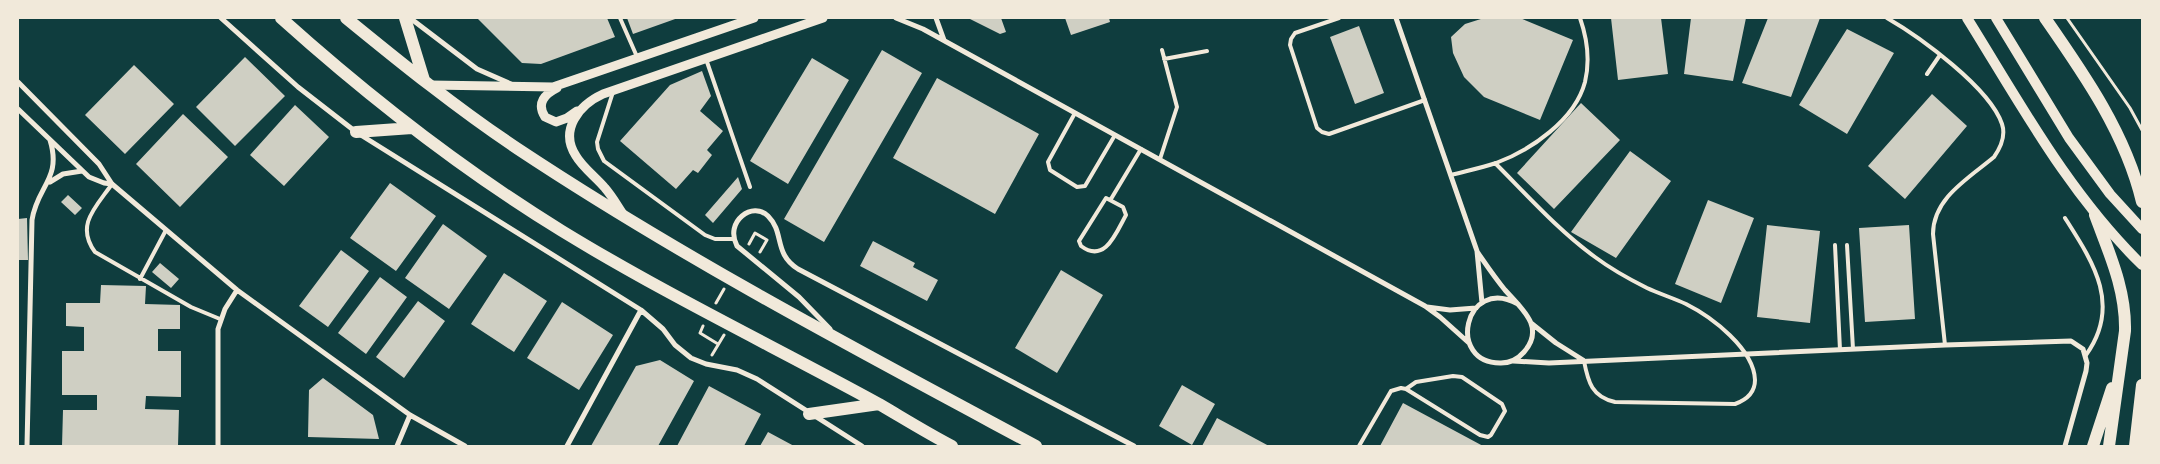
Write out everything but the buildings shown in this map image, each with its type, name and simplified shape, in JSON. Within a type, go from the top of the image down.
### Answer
[{"type":"main road","points":[[281,18],[370,95],[412,128],[468,169],[561,230],[729,326],[879,404],[952,446]]},
{"type":"main road","points":[[346,18],[427,83],[517,148],[626,218],[842,342],[1036,446]]},
{"type":"main road","points":[[405,18],[427,83]]},
{"type":"main road","points":[[1967,18],[2062,170],[2095,215],[2142,264]]},
{"type":"main road","points":[[1996,18],[2069,138],[2110,194],[2142,229]]},
{"type":"main road","points":[[2045,18],[2069,52],[2119,138],[2131,165],[2142,202]]},
{"type":"main road","points":[[356,132],[412,128]]},
{"type":"main road","points":[[2095,215],[2123,292],[2126,313],[2109,446]]},
{"type":"main road","points":[[2093,446],[2119,367]]},
{"type":"main road","points":[[2135,446],[2142,386]]},
{"type":"main road","points":[[810,414],[879,404]]},
{"type":"main road","points":[[925,432],[933,446]]},
{"type":"street","points":[[221,18],[298,87],[356,132],[641,310],[663,329],[682,352],[706,364],[726,367],[747,374],[862,446]]},
{"type":"street","points":[[410,18],[477,69],[517,86]]},
{"type":"street","points":[[427,83],[541,88],[565,84],[754,18]]},
{"type":"street","points":[[565,84],[545,96],[542,100],[542,112],[550,120],[556,122],[580,110],[594,98],[614,90],[823,18]]},
{"type":"street","points":[[896,18],[944,41],[1424,306],[1440,317],[1469,343],[1478,355],[1491,362],[1506,363],[1520,356],[1529,345],[1532,330],[1531,322],[1524,309],[1496,279],[1477,251]]},
{"type":"street","points":[[936,18],[944,41]]},
{"type":"street","points":[[1396,18],[1477,251],[1482,303]]},
{"type":"street","points":[[18,82],[99,164],[112,184],[237,290],[410,415],[465,446]]},
{"type":"street","points":[[18,109],[82,171],[96,180],[112,184]]},
{"type":"street","points":[[580,110],[571,125],[570,134],[573,152],[606,189],[626,218]]},
{"type":"street","points":[[27,446],[32,220],[37,201],[47,184],[54,163],[50,140]]},
{"type":"street","points":[[47,184],[63,174],[82,171]]},
{"type":"street","points":[[842,342],[799,297],[746,255],[733,239],[732,231],[735,223],[742,216],[750,212],[763,212],[774,224],[782,253],[786,260],[798,269],[1134,446]]},
{"type":"street","points":[[218,446],[217,341],[220,319],[237,290]]},
{"type":"street","points":[[1469,343],[1467,328],[1471,314],[1482,303],[1496,298],[1504,298],[1518,304]]},
{"type":"street","points":[[1424,306],[1450,310],[1476,308]]},
{"type":"street","points":[[567,446],[641,310]]},
{"type":"street","points":[[1531,322],[1556,343],[1584,360]]},
{"type":"street","points":[[1513,360],[1549,363],[2064,340],[2078,344],[2086,355],[2086,372],[2065,446]]},
{"type":"street","points":[[397,446],[410,415]]},
{"type":"lane","points":[[620,18],[638,58]]},
{"type":"lane","points":[[1339,18],[1296,33],[1291,38],[1290,45],[1317,128],[1329,134],[1425,100]]},
{"type":"lane","points":[[1451,175],[1495,163],[1528,147],[1544,136],[1570,110],[1585,82],[1587,53],[1580,18]]},
{"type":"lane","points":[[1888,18],[1940,55],[1964,75],[1988,102],[1998,117],[2004,133],[1999,150],[1994,157],[1950,194],[1940,206],[1934,220],[1933,234],[1945,345]]},
{"type":"lane","points":[[1160,159],[1177,107],[1162,50]]},
{"type":"lane","points":[[1164,59],[1207,50]]},
{"type":"lane","points":[[1928,74],[1940,55]]},
{"type":"lane","points":[[706,58],[750,187]]},
{"type":"lane","points":[[614,90],[597,142],[598,149],[604,160],[705,235],[715,239],[733,239]]},
{"type":"lane","points":[[1075,113],[1048,162],[1050,170],[1077,187],[1085,186],[1115,135]]},
{"type":"lane","points":[[1111,199],[1141,149]]},
{"type":"lane","points":[[1495,163],[1571,238],[1595,257],[1628,278],[1702,314],[1729,335],[1748,355],[1754,368],[1755,383],[1749,397],[1735,404],[1615,402],[1597,395],[1591,388],[1584,360]]},
{"type":"lane","points":[[112,184],[87,222],[86,233],[89,243],[95,252],[191,307],[220,319]]},
{"type":"lane","points":[[1104,199],[1111,199],[1123,207],[1126,215],[1105,248],[1095,252],[1090,251],[1081,246],[1080,238],[1104,199]]},
{"type":"lane","points":[[2065,218],[2092,262],[2101,293],[2102,317],[2099,331],[2094,344],[2086,355]]},
{"type":"lane","points":[[140,279],[166,230]]},
{"type":"lane","points":[[1835,245],[1840,350]]},
{"type":"lane","points":[[1847,245],[1853,350]]},
{"type":"lane","points":[[1359,446],[1391,391],[1396,388],[1406,389],[1484,436],[1491,435],[1504,411],[1502,404],[1458,376],[1422,381],[1406,389]]},
{"type":"path","points":[[2067,18],[2130,108],[2142,130]]},
{"type":"path","points":[[755,233],[767,240]]},
{"type":"path","points":[[706,364],[729,326]]},
{"type":"path","points":[[700,332],[718,344]]}]
